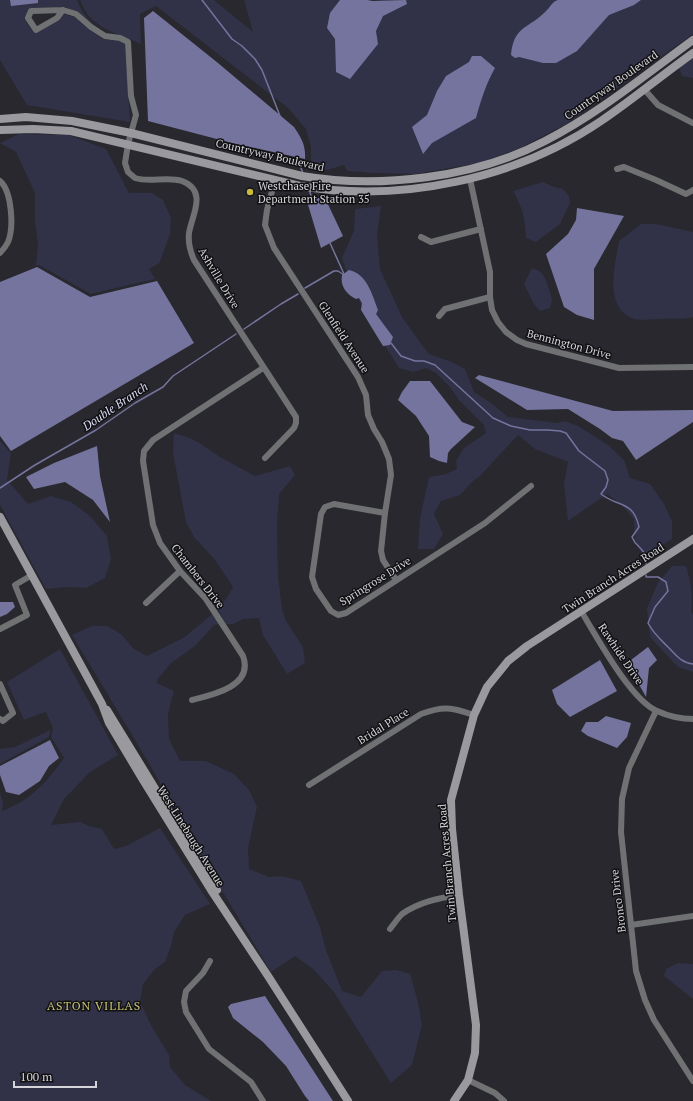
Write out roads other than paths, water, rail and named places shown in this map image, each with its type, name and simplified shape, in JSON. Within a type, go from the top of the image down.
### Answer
[{"type":"street","name":"Ashville Drive","points":[[63,10],[57,18],[36,30],[28,18],[31,11],[63,10],[76,14],[91,27],[105,36],[120,38],[128,42],[131,96],[136,115],[128,144],[125,163],[126,168],[132,176],[139,180],[180,180],[189,185],[195,194],[197,206],[189,234],[190,250],[194,260],[296,417],[294,428],[265,458]]},
{"type":"street","name":"Countryway Boulevard","points":[[0,119],[26,117],[72,120],[131,133],[302,176],[321,179],[361,182],[428,177],[467,169],[514,155],[544,142],[594,112],[693,40]]},
{"type":"street","name":"Countryway Boulevard","points":[[0,130],[40,129],[71,131],[275,180],[320,189],[353,192],[414,188],[470,179],[499,171],[548,151],[600,121],[693,53]]},
{"type":"street","points":[[638,80],[658,105],[693,123]]},
{"type":"street","points":[[71,131],[72,120]]},
{"type":"street","points":[[617,169],[624,168],[656,180],[686,194],[693,190]]},
{"type":"street","points":[[275,180],[277,169]]},
{"type":"street","points":[[467,169],[470,179]]},
{"type":"street","points":[[353,175],[356,180],[361,182]]},
{"type":"street","name":"Bennington Drive","points":[[470,179],[490,272],[490,297],[492,310],[498,322],[506,332],[517,340],[526,344],[619,368],[693,367]]},
{"type":"street","points":[[0,180],[9,195],[10,221],[8,242],[0,253]]},
{"type":"street","name":"Glenfield Avenue","points":[[275,180],[267,210],[266,225],[274,248],[358,377],[366,395],[368,415],[389,459],[391,475],[381,552],[383,560],[396,580]]},
{"type":"street","points":[[421,237],[430,242],[481,229]]},
{"type":"street","points":[[439,316],[445,309],[490,297]]},
{"type":"street","name":"Chambers Drive","points":[[192,700],[221,693],[242,678],[246,664],[243,656],[206,599],[180,571],[164,549],[155,531],[143,461],[144,452],[153,440],[263,368]]},
{"type":"street","name":"Springrose Drive","points":[[385,513],[334,504],[325,507],[321,514],[312,576],[319,594],[331,611],[338,615],[346,613],[485,523],[531,486]]},
{"type":"street","name":"West Linebaugh Avenue","points":[[0,517],[102,704],[109,723],[146,778],[231,912],[268,976],[348,1101]]},
{"type":"street","name":"Twin Branch Acres Road","points":[[454,1101],[468,1080],[475,1053],[476,1025],[452,829],[452,800],[474,714],[487,687],[508,661],[527,646],[693,539]]},
{"type":"street","points":[[146,603],[180,571]]},
{"type":"street","points":[[0,628],[27,615],[15,586],[32,575]]},
{"type":"street","name":"Rawhide Drive","points":[[581,611],[625,680],[642,700],[656,711],[683,719],[693,719]]},
{"type":"street","points":[[0,684],[13,714],[3,721],[0,719]]},
{"type":"street","name":"Bridal Place","points":[[308,785],[421,714],[437,708],[457,709],[474,714]]},
{"type":"street","name":"Bronco Drive","points":[[656,711],[629,768],[622,800],[621,832],[636,971],[645,1000],[654,1020],[693,1081]]},
{"type":"street","points":[[390,929],[402,915],[422,903],[459,895]]},
{"type":"street","points":[[631,925],[693,916]]},
{"type":"street","points":[[210,961],[204,973],[186,991],[184,1002],[186,1012],[209,1049],[251,1082],[263,1101]]},
{"type":"street","points":[[468,1080],[495,1093],[504,1101]]},
{"type":"waterway","points":[[202,0],[232,39],[242,46],[255,59],[262,70],[280,116]]},
{"type":"waterway","points":[[296,156],[303,173]]},
{"type":"waterway","points":[[309,189],[312,199]]},
{"type":"waterway","name":"Double Branch","points":[[330,243],[344,274]]},
{"type":"waterway","name":"Double Branch","points":[[305,288],[334,271],[338,271],[344,275]]},
{"type":"waterway","name":"Double Branch","points":[[244,329],[298,294]]},
{"type":"waterway","name":"Double Branch","points":[[0,488],[35,465],[96,430],[135,403],[163,387],[173,376],[236,334]]},
{"type":"waterway","name":"Double Branch","points":[[391,343],[401,356],[415,361],[424,361],[435,365],[493,418],[511,426],[530,430],[548,430],[566,433],[579,451],[605,471],[608,480],[606,487],[601,494],[629,508],[633,512],[639,527],[632,537],[645,554],[646,564]]},
{"type":"waterway","name":"Double Branch","points":[[646,575],[646,577],[658,577],[666,582],[668,591],[655,607],[648,623],[657,636],[676,656],[685,662],[693,664]]},
{"type":"place","name":"Westchase Fire Department Station 35","points":[[250,192]]},
{"type":"district","name":"ASTON VILLAS","points":[[94,1005]]}]
